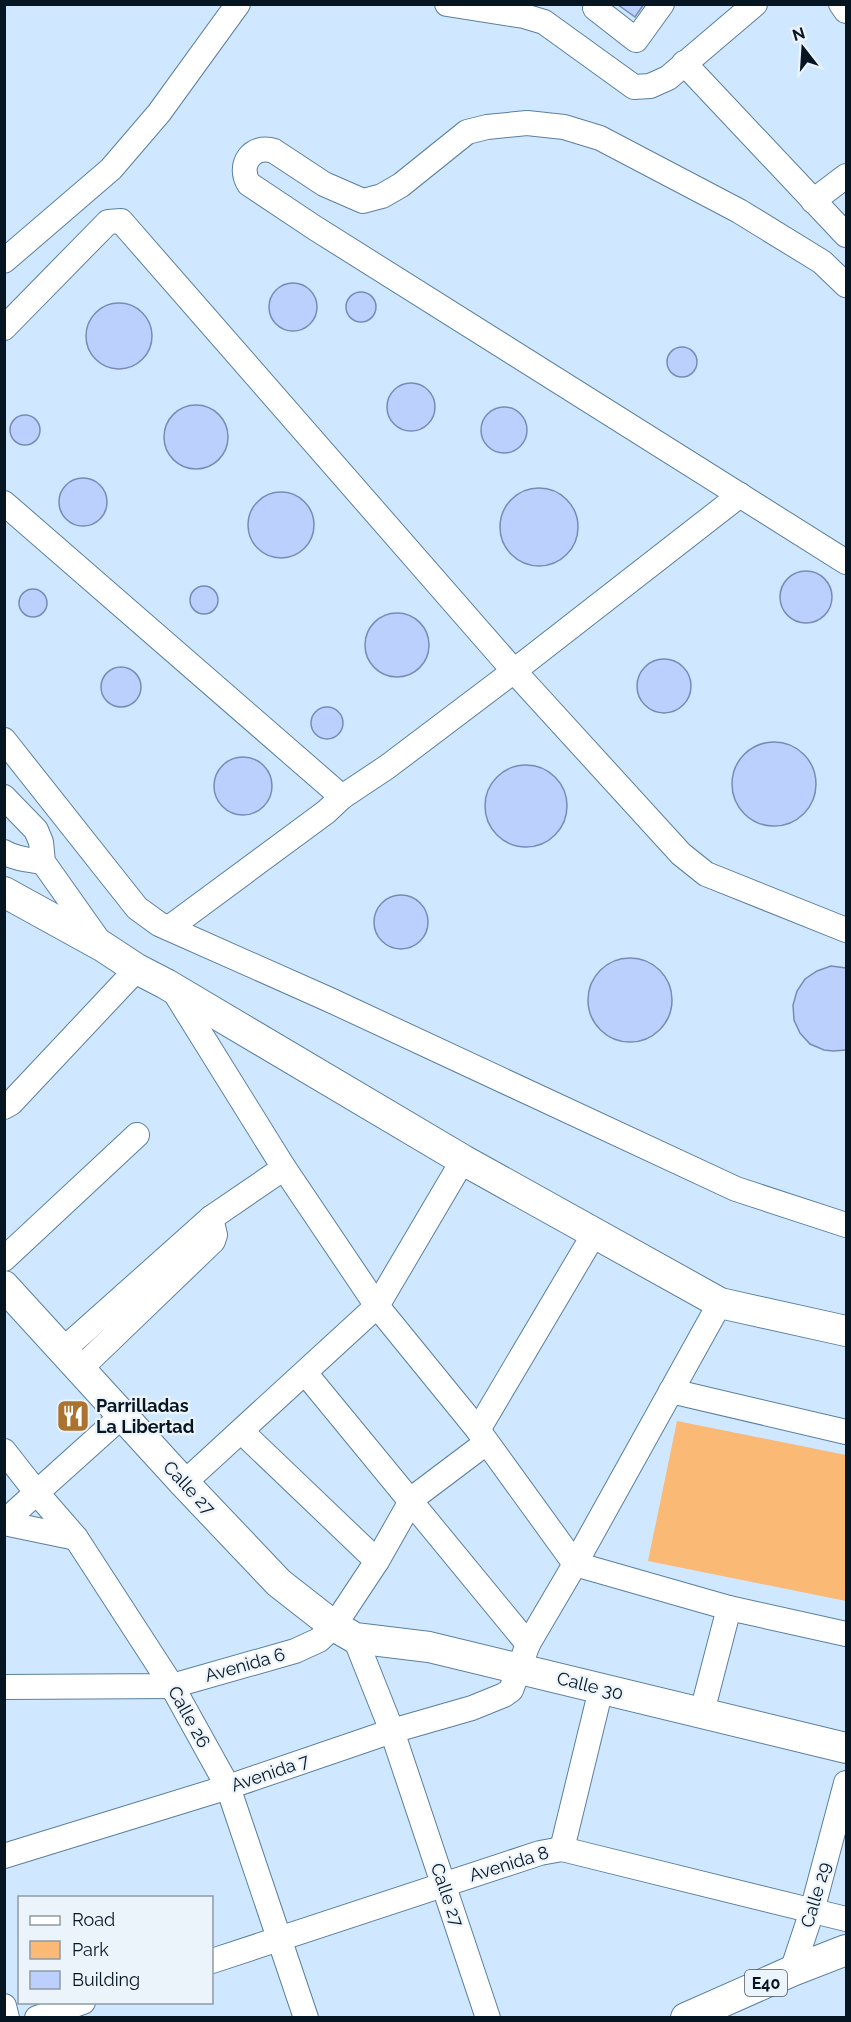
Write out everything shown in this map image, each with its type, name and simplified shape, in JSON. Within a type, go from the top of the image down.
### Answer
[{"type":"main road","points":[[6,896],[102,946],[136,969],[463,1160],[720,1303],[846,1330]]},
{"type":"main road","name":"Calle 27","points":[[4,1287],[279,1583],[344,1632]]},
{"type":"main road","name":"Calle 30","points":[[344,1632],[429,1647],[523,1656],[601,1689],[846,1748]]},
{"type":"main road","name":"E40","points":[[701,2015],[792,1971],[846,1950]]},
{"type":"street","points":[[4,261],[111,170],[159,113],[238,4]]},
{"type":"street","points":[[447,4],[524,15],[544,22],[634,87],[650,86],[668,78],[755,4]]},
{"type":"street","points":[[597,4],[595,8],[636,40],[662,4]]},
{"type":"street","points":[[841,4],[846,11]]},
{"type":"street","points":[[684,63],[846,235]]},
{"type":"street","points":[[846,285],[822,262],[739,211],[600,138],[564,127],[527,123],[467,132],[401,185],[382,196],[363,201],[324,184],[274,151],[262,150],[250,155],[244,172],[249,184],[315,228],[846,562]]},
{"type":"street","points":[[813,201],[846,176]]},
{"type":"street","points":[[4,328],[108,222],[121,221],[514,671],[681,854],[706,874],[846,930]]},
{"type":"street","points":[[169,928],[514,671],[740,495]]},
{"type":"street","points":[[4,502],[342,797]]},
{"type":"street","points":[[4,740],[137,908],[159,924],[330,1000],[736,1189],[846,1225]]},
{"type":"street","points":[[4,797],[36,830],[41,842],[43,862],[102,946]]},
{"type":"street","points":[[4,852],[43,862]]},
{"type":"street","points":[[4,1107],[11,1103],[136,969]]},
{"type":"street","points":[[172,988],[284,1168],[377,1306],[482,1436],[575,1564],[729,1608],[846,1634]]},
{"type":"street","points":[[4,1259],[137,1135]]},
{"type":"street","points":[[184,1483],[306,1374],[377,1306],[463,1160]]},
{"type":"street","points":[[71,1360],[211,1218],[284,1168]]},
{"type":"street","points":[[482,1436],[594,1234]]},
{"type":"street","name":"Avenida 7","points":[[4,1856],[228,1787],[392,1731],[472,1708],[511,1690],[523,1656],[720,1303]]},
{"type":"street","points":[[306,1374],[410,1503],[523,1656]]},
{"type":"street","points":[[671,1391],[846,1432]]},
{"type":"street","points":[[4,1522],[123,1415]]},
{"type":"street","points":[[242,1431],[377,1562]]},
{"type":"street","name":"Avenida 6","points":[[4,1687],[172,1686],[295,1651],[344,1632],[377,1562],[410,1503],[482,1436]]},
{"type":"street","name":"Calle 26","points":[[4,1451],[76,1538],[172,1686],[228,1787],[306,2018]]},
{"type":"street","points":[[4,1522],[76,1538]]},
{"type":"street","points":[[702,1712],[729,1608]]},
{"type":"street","name":"Calle 27","points":[[344,1632],[392,1731],[488,2018]]},
{"type":"street","points":[[562,1849],[601,1689]]},
{"type":"street","name":"Calle 29","points":[[792,1971],[812,1911],[846,1783]]},
{"type":"street","name":"Avenida 8","points":[[213,1961],[443,1884],[540,1853],[562,1849],[846,1918]]},
{"type":"street","points":[[37,2018],[77,2004]]},
{"type":"street","points":[[4,2006],[7,2018]]},
{"type":"green space","points":[[677,1421],[846,1455],[846,1601],[648,1561]]},
{"type":"building","points":[[617,4],[644,4],[635,17]]},
{"type":"building","points":[[288,283],[298,283],[310,290],[317,302],[317,312],[310,324],[298,331],[288,331],[273,320],[269,312],[269,302],[280,287]]},
{"type":"building","points":[[361,292],[367,293],[375,301],[375,313],[367,321],[361,322],[355,321],[347,313],[346,307],[347,301],[355,293]]},
{"type":"building","points":[[119,303],[132,306],[142,313],[149,323],[152,336],[149,349],[142,359],[132,366],[119,369],[106,366],[96,359],[89,349],[86,336],[89,323],[96,313],[106,306]]},
{"type":"building","points":[[682,347],[693,351],[697,362],[693,373],[682,377],[671,373],[667,362],[671,351]]},
{"type":"building","points":[[406,383],[416,383],[428,390],[435,402],[435,412],[428,424],[416,431],[406,431],[391,420],[387,412],[387,402],[398,387]]},
{"type":"building","points":[[196,405],[214,411],[222,419],[228,437],[222,455],[214,463],[196,469],[178,463],[170,455],[164,437],[170,419],[178,411]]},
{"type":"building","points":[[504,407],[520,414],[527,430],[520,446],[504,453],[488,446],[481,430],[488,414]]},
{"type":"building","points":[[25,415],[36,419],[40,430],[36,441],[25,445],[14,441],[10,430],[14,419]]},
{"type":"building","points":[[78,478],[88,478],[100,485],[107,497],[107,507],[100,519],[88,526],[78,526],[63,515],[59,507],[59,497],[70,482]]},
{"type":"building","points":[[531,488],[547,488],[561,494],[572,505],[578,519],[578,535],[572,549],[561,560],[547,566],[531,566],[517,560],[506,549],[500,535],[500,519],[506,505],[517,494]]},
{"type":"building","points":[[281,492],[294,495],[304,502],[311,512],[314,525],[311,538],[304,548],[294,555],[281,558],[268,555],[258,548],[251,538],[248,525],[251,512],[258,502],[268,495]]},
{"type":"building","points":[[806,571],[816,573],[824,579],[830,587],[832,597],[830,607],[824,615],[816,621],[806,623],[796,621],[788,615],[782,607],[780,597],[782,587],[788,579],[796,573]]},
{"type":"building","points":[[204,586],[214,590],[218,600],[214,610],[204,614],[194,610],[190,600],[194,590]]},
{"type":"building","points":[[33,589],[43,593],[47,603],[43,613],[33,617],[23,613],[19,603],[23,593]]},
{"type":"building","points":[[397,613],[420,622],[429,645],[420,668],[397,677],[374,668],[365,645],[374,622]]},
{"type":"building","points":[[659,659],[669,659],[679,663],[687,671],[691,686],[687,701],[679,709],[669,713],[659,713],[649,709],[641,701],[637,691],[637,681],[641,671],[649,663]]},
{"type":"building","points":[[121,667],[135,673],[141,687],[135,701],[121,707],[107,701],[101,687],[107,673]]},
{"type":"building","points":[[327,707],[338,712],[343,723],[338,734],[327,739],[316,734],[311,723],[316,712]]},
{"type":"building","points":[[774,742],[797,749],[809,761],[816,784],[809,807],[797,819],[774,826],[751,819],[739,807],[732,784],[739,761],[751,749]]},
{"type":"building","points":[[243,757],[254,759],[267,770],[272,786],[270,797],[259,810],[243,815],[232,813],[219,802],[214,786],[216,775],[227,762]]},
{"type":"building","points":[[526,765],[542,768],[555,777],[564,790],[567,806],[564,822],[555,835],[542,844],[526,847],[510,844],[497,835],[488,822],[485,806],[488,790],[497,777],[510,768]]},
{"type":"building","points":[[401,895],[411,897],[420,903],[426,912],[428,922],[426,932],[420,941],[411,947],[401,949],[391,947],[382,941],[376,932],[374,922],[376,912],[382,903],[391,897]]},
{"type":"building","points":[[630,958],[646,961],[660,970],[669,984],[672,1000],[669,1016],[660,1030],[646,1039],[630,1042],[614,1039],[600,1030],[591,1016],[588,1000],[591,984],[600,970],[614,961]]},
{"type":"building","points":[[831,966],[846,968],[846,1050],[824,1050],[810,1044],[800,1033],[794,1020],[793,1005],[797,991],[805,979]]},
{"type":"place","name":"Parrilladas La Libertad","points":[[73,1416]]}]
